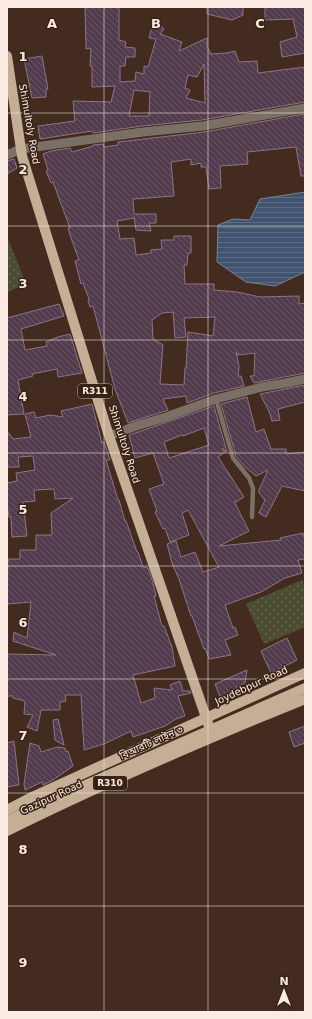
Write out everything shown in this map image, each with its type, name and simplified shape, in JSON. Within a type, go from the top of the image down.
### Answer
[{"type":"main road","name":"Shimultoly Road","points":[[7,56],[22,156],[110,436],[210,728]]},
{"type":"main road","name":"Joydebpur Road","points":[[210,728],[305,674]]},
{"type":"main road","name":"বিআরটি লাইন ৩","points":[[7,821],[210,728],[305,688]]},
{"type":"main road","name":"R310","points":[[210,728],[305,699]]},
{"type":"main road","name":"Gazipur Road","points":[[7,810],[45,791],[210,728]]},
{"type":"main road","name":"Gazipur Road","points":[[7,831],[210,728]]},
{"type":"street","points":[[7,155],[21,149],[143,132],[203,126],[305,108]]},
{"type":"street","points":[[110,436],[216,399],[262,387],[305,379]]},
{"type":"lane","points":[[216,399],[233,458],[249,478],[253,488],[252,517]]},
{"type":"green space","points":[[7,236],[26,284],[7,292]]},
{"type":"green space","points":[[302,580],[305,587],[305,627],[264,644],[246,604]]},
{"type":"water","points":[[305,192],[305,272],[275,286],[246,282],[217,262],[218,225],[233,219],[250,220],[260,199]]},
{"type":"building","points":[[85,7],[119,7],[119,40],[126,42],[125,47],[135,48],[135,57],[126,57],[125,66],[120,66],[120,82],[135,81],[136,72],[144,74],[144,66],[148,67],[156,39],[149,38],[154,19],[164,29],[160,34],[182,42],[179,51],[207,38],[207,46],[211,54],[235,51],[239,62],[257,61],[258,73],[305,67],[305,102],[202,120],[93,133],[92,131],[40,139],[38,126],[75,121],[73,101],[111,102],[115,86],[92,87],[92,66],[90,66],[91,48],[86,49]],"holes":[[[204,64],[205,103],[186,98],[190,90],[185,88],[188,75],[197,77]],[[134,90],[150,92],[149,116],[129,116]]]},
{"type":"building","points":[[207,7],[243,7],[243,15],[232,20],[207,14]]},
{"type":"building","points":[[265,7],[305,7],[305,53],[282,57],[280,42],[297,37],[293,19],[265,20]]},
{"type":"building","points":[[42,56],[48,89],[46,89],[46,97],[32,98],[24,59]]},
{"type":"building","points":[[304,114],[305,176],[301,176],[296,147],[247,152],[248,164],[220,166],[221,188],[209,189],[206,167],[201,167],[201,163],[191,165],[191,159],[171,162],[174,196],[133,199],[134,214],[156,214],[156,223],[149,223],[151,231],[136,230],[134,217],[117,221],[120,239],[134,238],[136,255],[151,253],[151,250],[162,249],[161,240],[174,240],[174,236],[191,236],[191,253],[188,253],[187,265],[184,265],[185,284],[214,284],[214,290],[237,292],[260,297],[299,296],[299,304],[305,303],[305,373],[254,383],[250,376],[254,376],[255,353],[238,355],[236,352],[239,366],[238,376],[241,376],[244,386],[214,393],[187,403],[186,396],[163,399],[168,410],[128,423],[115,389],[93,306],[90,307],[89,299],[83,283],[81,284],[75,261],[79,260],[68,228],[70,228],[53,182],[51,183],[46,171],[48,170],[43,154],[70,148],[72,152],[93,145],[103,144],[104,147],[118,145],[118,142],[204,132]],"holes":[[[173,312],[175,338],[186,337],[184,318],[215,317],[213,336],[188,332],[184,385],[160,384],[163,345],[153,339],[152,320],[162,313]]]},
{"type":"building","points":[[14,159],[17,168],[7,174],[7,161]]},
{"type":"building","points":[[59,304],[64,316],[21,329],[25,350],[47,346],[46,342],[70,334],[82,373],[58,377],[57,369],[32,374],[33,376],[18,380],[24,414],[7,415],[7,318]]},
{"type":"building","points":[[305,385],[305,402],[278,409],[280,420],[272,421],[269,411],[260,394]]},
{"type":"building","points":[[247,397],[256,432],[264,429],[271,449],[286,449],[286,454],[305,452],[305,491],[282,486],[266,517],[259,513],[265,500],[259,493],[259,490],[268,470],[256,476],[245,467],[236,456],[221,404]]},
{"type":"building","points":[[92,404],[102,443],[104,442],[110,460],[106,460],[118,500],[143,567],[148,568],[153,583],[156,596],[154,596],[162,626],[164,626],[172,647],[175,666],[133,675],[141,703],[155,698],[154,688],[172,690],[170,685],[180,681],[183,691],[190,691],[191,693],[178,696],[185,716],[176,719],[165,726],[133,737],[131,731],[104,744],[84,750],[81,695],[65,695],[66,701],[60,702],[60,710],[41,710],[37,731],[27,727],[33,715],[24,714],[25,701],[13,698],[13,696],[7,696],[7,654],[56,655],[13,641],[14,632],[27,638],[31,602],[7,604],[8,559],[20,559],[20,550],[36,550],[36,535],[52,535],[51,513],[73,498],[55,499],[54,489],[34,490],[35,501],[23,502],[27,536],[12,537],[11,517],[9,517],[7,503],[7,483],[17,481],[16,473],[35,470],[33,456],[18,457],[19,467],[7,467],[7,431],[13,439],[31,437],[25,414],[34,412],[36,418],[50,415],[63,417],[61,411]]},
{"type":"building","points":[[214,406],[227,452],[222,448],[225,452],[218,457],[244,497],[236,502],[234,501],[249,531],[219,546],[281,540],[280,538],[303,533],[305,540],[305,559],[298,560],[302,573],[285,578],[261,592],[225,605],[233,628],[235,627],[238,635],[225,640],[231,655],[209,659],[191,616],[172,563],[167,544],[176,541],[181,557],[195,552],[203,572],[219,567],[188,510],[182,513],[189,535],[170,542],[165,528],[163,529],[155,512],[157,511],[149,489],[164,484],[153,453],[135,458],[129,435]],"holes":[[[204,428],[209,445],[169,458],[164,442]]]},
{"type":"building","points":[[287,638],[297,660],[271,673],[261,651]]},
{"type":"building","points":[[247,670],[245,683],[236,687],[237,690],[221,699],[215,684]]},
{"type":"building","points":[[58,719],[64,745],[55,740],[53,720]]},
{"type":"building","points":[[305,726],[305,743],[294,747],[289,732]]},
{"type":"building","points":[[14,741],[19,785],[7,787],[7,743]]},
{"type":"building","points":[[30,743],[39,746],[41,752],[57,747],[65,748],[66,752],[68,751],[73,766],[43,785],[42,782],[25,790],[24,784]]}]
